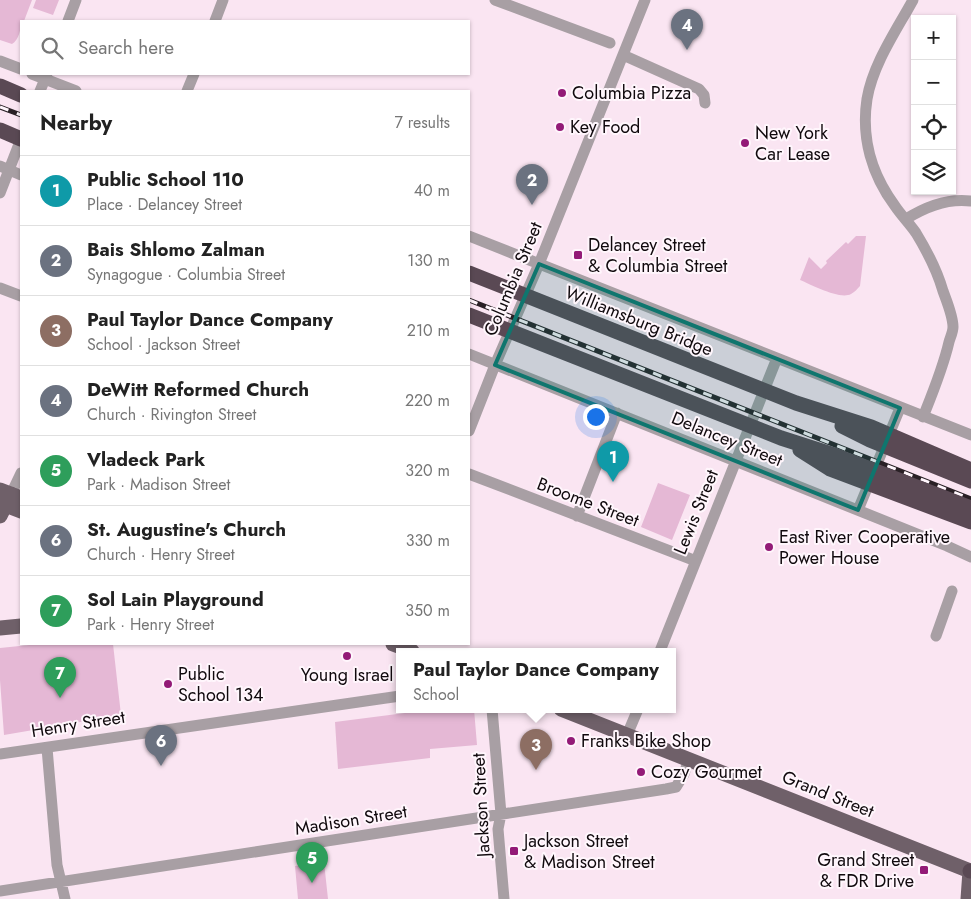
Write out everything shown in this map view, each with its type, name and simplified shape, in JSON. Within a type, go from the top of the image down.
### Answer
[{"type":"highway","points":[[0,86],[20,95]]},
{"type":"highway","name":"Williamsburg Bridge","points":[[470,273],[796,403],[871,428],[971,470]]},
{"type":"highway","points":[[470,315],[781,438],[834,455],[971,508]]},
{"type":"highway","name":"Williamsburg Bridge","points":[[796,403],[870,440],[971,481]]},
{"type":"highway","points":[[781,438],[830,469],[971,522]]},
{"type":"main road","points":[[6,501],[20,510]]},
{"type":"main road","points":[[0,628],[20,626]]},
{"type":"main road","name":"Grand Street","points":[[571,713],[970,870]]},
{"type":"main road","points":[[968,899],[970,870]]},
{"type":"street","points":[[68,20],[76,0]]},
{"type":"street","points":[[215,20],[223,0]]},
{"type":"street","points":[[494,0],[610,43]]},
{"type":"street","name":"Columbia Street","points":[[470,428],[539,264],[645,0]]},
{"type":"street","points":[[913,0],[872,79],[867,99],[866,122],[867,141],[876,175],[884,192],[906,219],[929,255],[940,279],[953,328],[946,358],[923,417]]},
{"type":"street","points":[[623,55],[699,89],[704,95],[705,103]]},
{"type":"street","points":[[0,61],[20,69]]},
{"type":"street","points":[[40,90],[46,76],[74,90]]},
{"type":"street","points":[[0,193],[12,136]]},
{"type":"street","points":[[5,168],[20,175]]},
{"type":"street","points":[[906,219],[919,210],[946,202],[971,201]]},
{"type":"street","points":[[470,236],[971,435]]},
{"type":"street","points":[[0,288],[20,296]]},
{"type":"street","name":"Delancey Street","points":[[470,354],[971,557]]},
{"type":"street","name":"Lewis Street","points":[[661,648],[777,358]]},
{"type":"street","points":[[858,510],[900,408]]},
{"type":"street","points":[[577,516],[617,413]]},
{"type":"street","name":"Broome Street","points":[[470,474],[696,561]]},
{"type":"street","points":[[6,501],[20,475]]},
{"type":"street","points":[[936,636],[952,591]]},
{"type":"street","name":"Henry Street","points":[[0,754],[396,697]]},
{"type":"street","name":"Jackson Street","points":[[492,713],[501,814],[498,829],[504,899]]},
{"type":"street","points":[[627,735],[636,713]]},
{"type":"street","points":[[46,748],[57,866],[64,899]]},
{"type":"street","name":"Madison Street","points":[[0,891],[676,787],[690,759]]},
{"type":"highlighted area","points":[[539,264],[900,408],[858,510],[495,365]]},
{"type":"shaded area","points":[[0,0],[32,0],[24,20],[20,20],[20,31],[14,42],[12,44],[0,40]]},
{"type":"shaded area","points":[[36,0],[59,0],[53,15],[33,8]]},
{"type":"shaded area","points":[[856,236],[866,236],[860,286],[854,292],[846,295],[833,294],[800,280],[809,257],[821,269],[827,263],[826,261],[846,242],[848,244]]},
{"type":"shaded area","points":[[658,483],[690,495],[672,540],[641,527]]},
{"type":"shaded area","points":[[29,645],[113,645],[121,715],[4,735],[0,648]]},
{"type":"shaded area","points":[[405,713],[474,713],[477,745],[430,749],[430,758],[338,769],[335,722]]},
{"type":"shaded area","points":[[324,862],[328,899],[298,899],[295,866]]},
{"type":"railway","points":[[0,107],[20,115]]},
{"type":"railway","points":[[470,300],[971,499]]},
{"type":"place","name":"DeWitt Reformed Church","points":[[687,50]]},
{"type":"place","name":"Columbia Pizza","points":[[562,93]]},
{"type":"place","name":"Key Food","points":[[560,127]]},
{"type":"place","name":"New York Car Lease","points":[[745,143]]},
{"type":"place","name":"Bais Shlomo Zalman","points":[[532,205]]},
{"type":"place","name":"Delancey Street & Columbia Street","points":[[578,255]]},
{"type":"place","name":"Public School 110","points":[[613,482]]},
{"type":"place","name":"East River Cooperative Power House","points":[[769,547]]},
{"type":"place","name":"Young Israel","points":[[347,656]]},
{"type":"place","name":"Public School 134","points":[[168,684]]},
{"type":"place","name":"Sol Lain Playground","points":[[60,698]]},
{"type":"place","name":"Franks Bike Shop","points":[[571,741]]},
{"type":"place","name":"St. Augustine's Church","points":[[161,766]]},
{"type":"place","name":"Paul Taylor Dance Company","points":[[536,770]]},
{"type":"place","name":"Cozy Gourmet","points":[[641,772]]},
{"type":"place","name":"Jackson Street & Madison Street","points":[[514,851]]},
{"type":"place","name":"Grand Street & FDR Drive","points":[[924,870]]},
{"type":"place","name":"Vladeck Park","points":[[312,883]]}]
